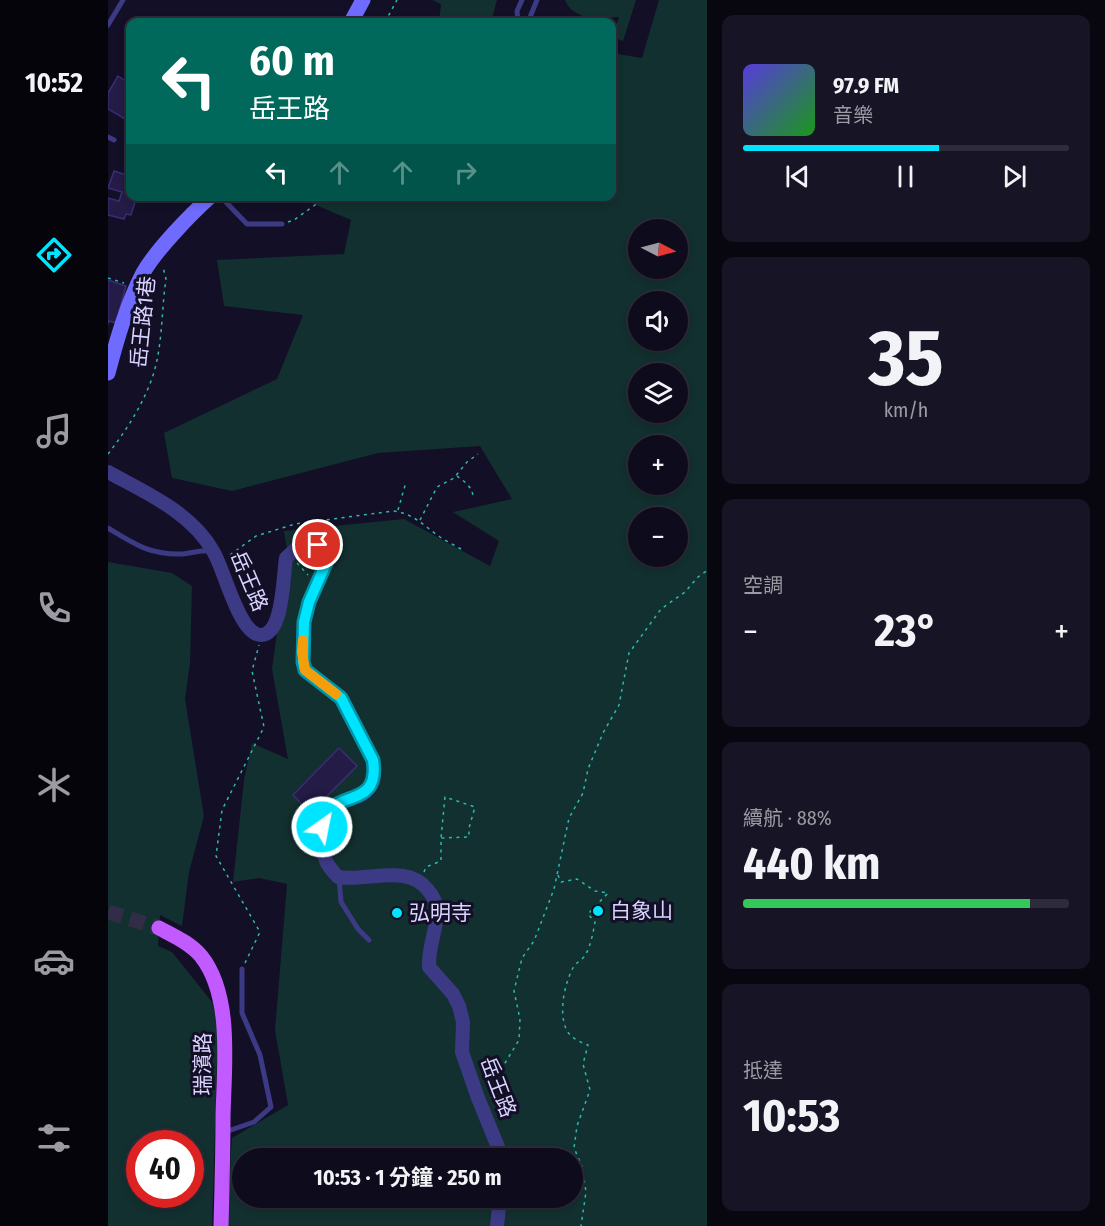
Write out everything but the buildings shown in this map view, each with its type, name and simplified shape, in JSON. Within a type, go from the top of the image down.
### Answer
[{"type":"main road","points":[[353,18],[363,0]]},
{"type":"main road","points":[[108,373],[125,315],[144,272],[172,236],[206,201]]},
{"type":"main road","name":"瑞濱路","points":[[159,928],[186,944],[200,956],[217,989],[224,1022],[221,1226]]},
{"type":"street","name":"岳王路","points":[[108,472],[182,515],[196,526],[216,556],[241,619],[250,632],[261,636],[271,632],[274,627],[282,602],[286,558],[297,548],[308,543],[318,545],[325,551],[327,561],[309,602],[304,622],[303,662],[305,670],[341,698],[373,760],[374,771],[372,783],[363,795],[333,806],[324,816],[321,844],[325,859],[338,877]]},
{"type":"street","points":[[338,877],[351,879],[400,876],[421,881]]},
{"type":"street","name":"岳王路","points":[[421,881],[434,897],[437,908],[429,949],[429,967],[453,994],[459,1006],[463,1022],[462,1052],[497,1148]]},
{"type":"street","points":[[497,1226],[499,1208]]},
{"type":"lane","points":[[108,25],[123,0]]},
{"type":"lane","points":[[518,18],[517,11],[522,0]]},
{"type":"lane","points":[[530,18],[537,0]]},
{"type":"lane","points":[[225,201],[248,224],[282,224]]},
{"type":"lane","points":[[108,528],[136,546],[156,553],[184,554],[199,550],[216,556]]},
{"type":"lane","points":[[338,877],[341,902],[358,929],[369,940]]},
{"type":"lane","points":[[223,1132],[254,1122],[271,1107],[260,1055],[242,1013],[242,969]]},
{"type":"path","points":[[387,18],[397,0]]},
{"type":"path","points":[[282,224],[294,220],[321,201]]},
{"type":"path","name":"岳王路1巷","points":[[108,454],[130,423],[151,381],[155,366],[166,279],[163,265],[157,256]]},
{"type":"path","points":[[108,278],[137,288]]},
{"type":"path","points":[[420,520],[437,487],[456,476],[467,462],[478,454]]},
{"type":"path","points":[[456,476],[468,484],[473,492],[473,498]]},
{"type":"path","points":[[397,511],[406,482]]},
{"type":"path","points":[[216,556],[231,554],[256,536],[295,524],[397,511],[420,520],[440,537],[461,549]]},
{"type":"path","points":[[286,558],[299,564],[312,579],[319,579]]},
{"type":"path","points":[[485,1113],[505,1064],[519,1040],[520,1019],[514,991],[522,958],[534,941],[558,874],[569,818],[583,793],[588,769],[603,733],[619,705],[629,653],[661,609],[685,592],[707,571]]},
{"type":"path","points":[[242,969],[260,932],[216,856],[222,810],[264,727],[252,671],[261,636]]},
{"type":"path","points":[[421,881],[426,867],[441,861],[441,838],[445,797],[475,807],[469,837],[441,838]]},
{"type":"path","points":[[558,874],[561,882],[577,879],[595,891],[608,893],[588,914],[595,922],[590,946],[584,958],[574,967],[565,992],[562,1014],[566,1029],[572,1037],[588,1046],[584,1064],[590,1090],[577,1126],[574,1148],[582,1166],[586,1192],[580,1226]]},
{"type":"green space","points":[[432,0],[497,0],[492,18],[439,18],[441,4]]},
{"type":"green space","points":[[565,0],[636,0],[623,41],[616,38],[619,17],[589,17],[569,7]]},
{"type":"green space","points":[[659,0],[707,0],[707,1226],[226,1226],[232,1138],[288,1105],[275,1030],[287,884],[259,878],[233,882],[244,780],[252,743],[288,759],[272,669],[277,633],[291,575],[284,531],[404,519],[490,566],[499,541],[453,512],[512,499],[480,446],[378,453],[232,491],[172,478],[164,433],[277,379],[303,315],[224,306],[217,260],[344,254],[351,220],[310,201],[616,201],[616,54],[642,58]]},
{"type":"green space","points":[[108,562],[172,573],[192,586],[190,663],[185,699],[204,816],[189,872],[182,926],[160,915],[158,946],[172,952],[212,1002],[218,1029],[212,1226],[108,1226]]},
{"type":"tunnel","points":[[108,912],[159,928]]},
{"type":"slow traffic","points":[[303,640],[305,670],[336,694]]},
{"type":"place","name":"白象山","points":[[598,911]]},
{"type":"place","name":"弘明寺","points":[[397,913]]},
{"type":"route","points":[[318,545],[325,551],[327,561],[309,602],[304,622],[303,662],[305,670],[341,698],[373,760],[374,771],[372,783],[363,795],[349,798],[333,806],[324,816],[322,827]]}]
